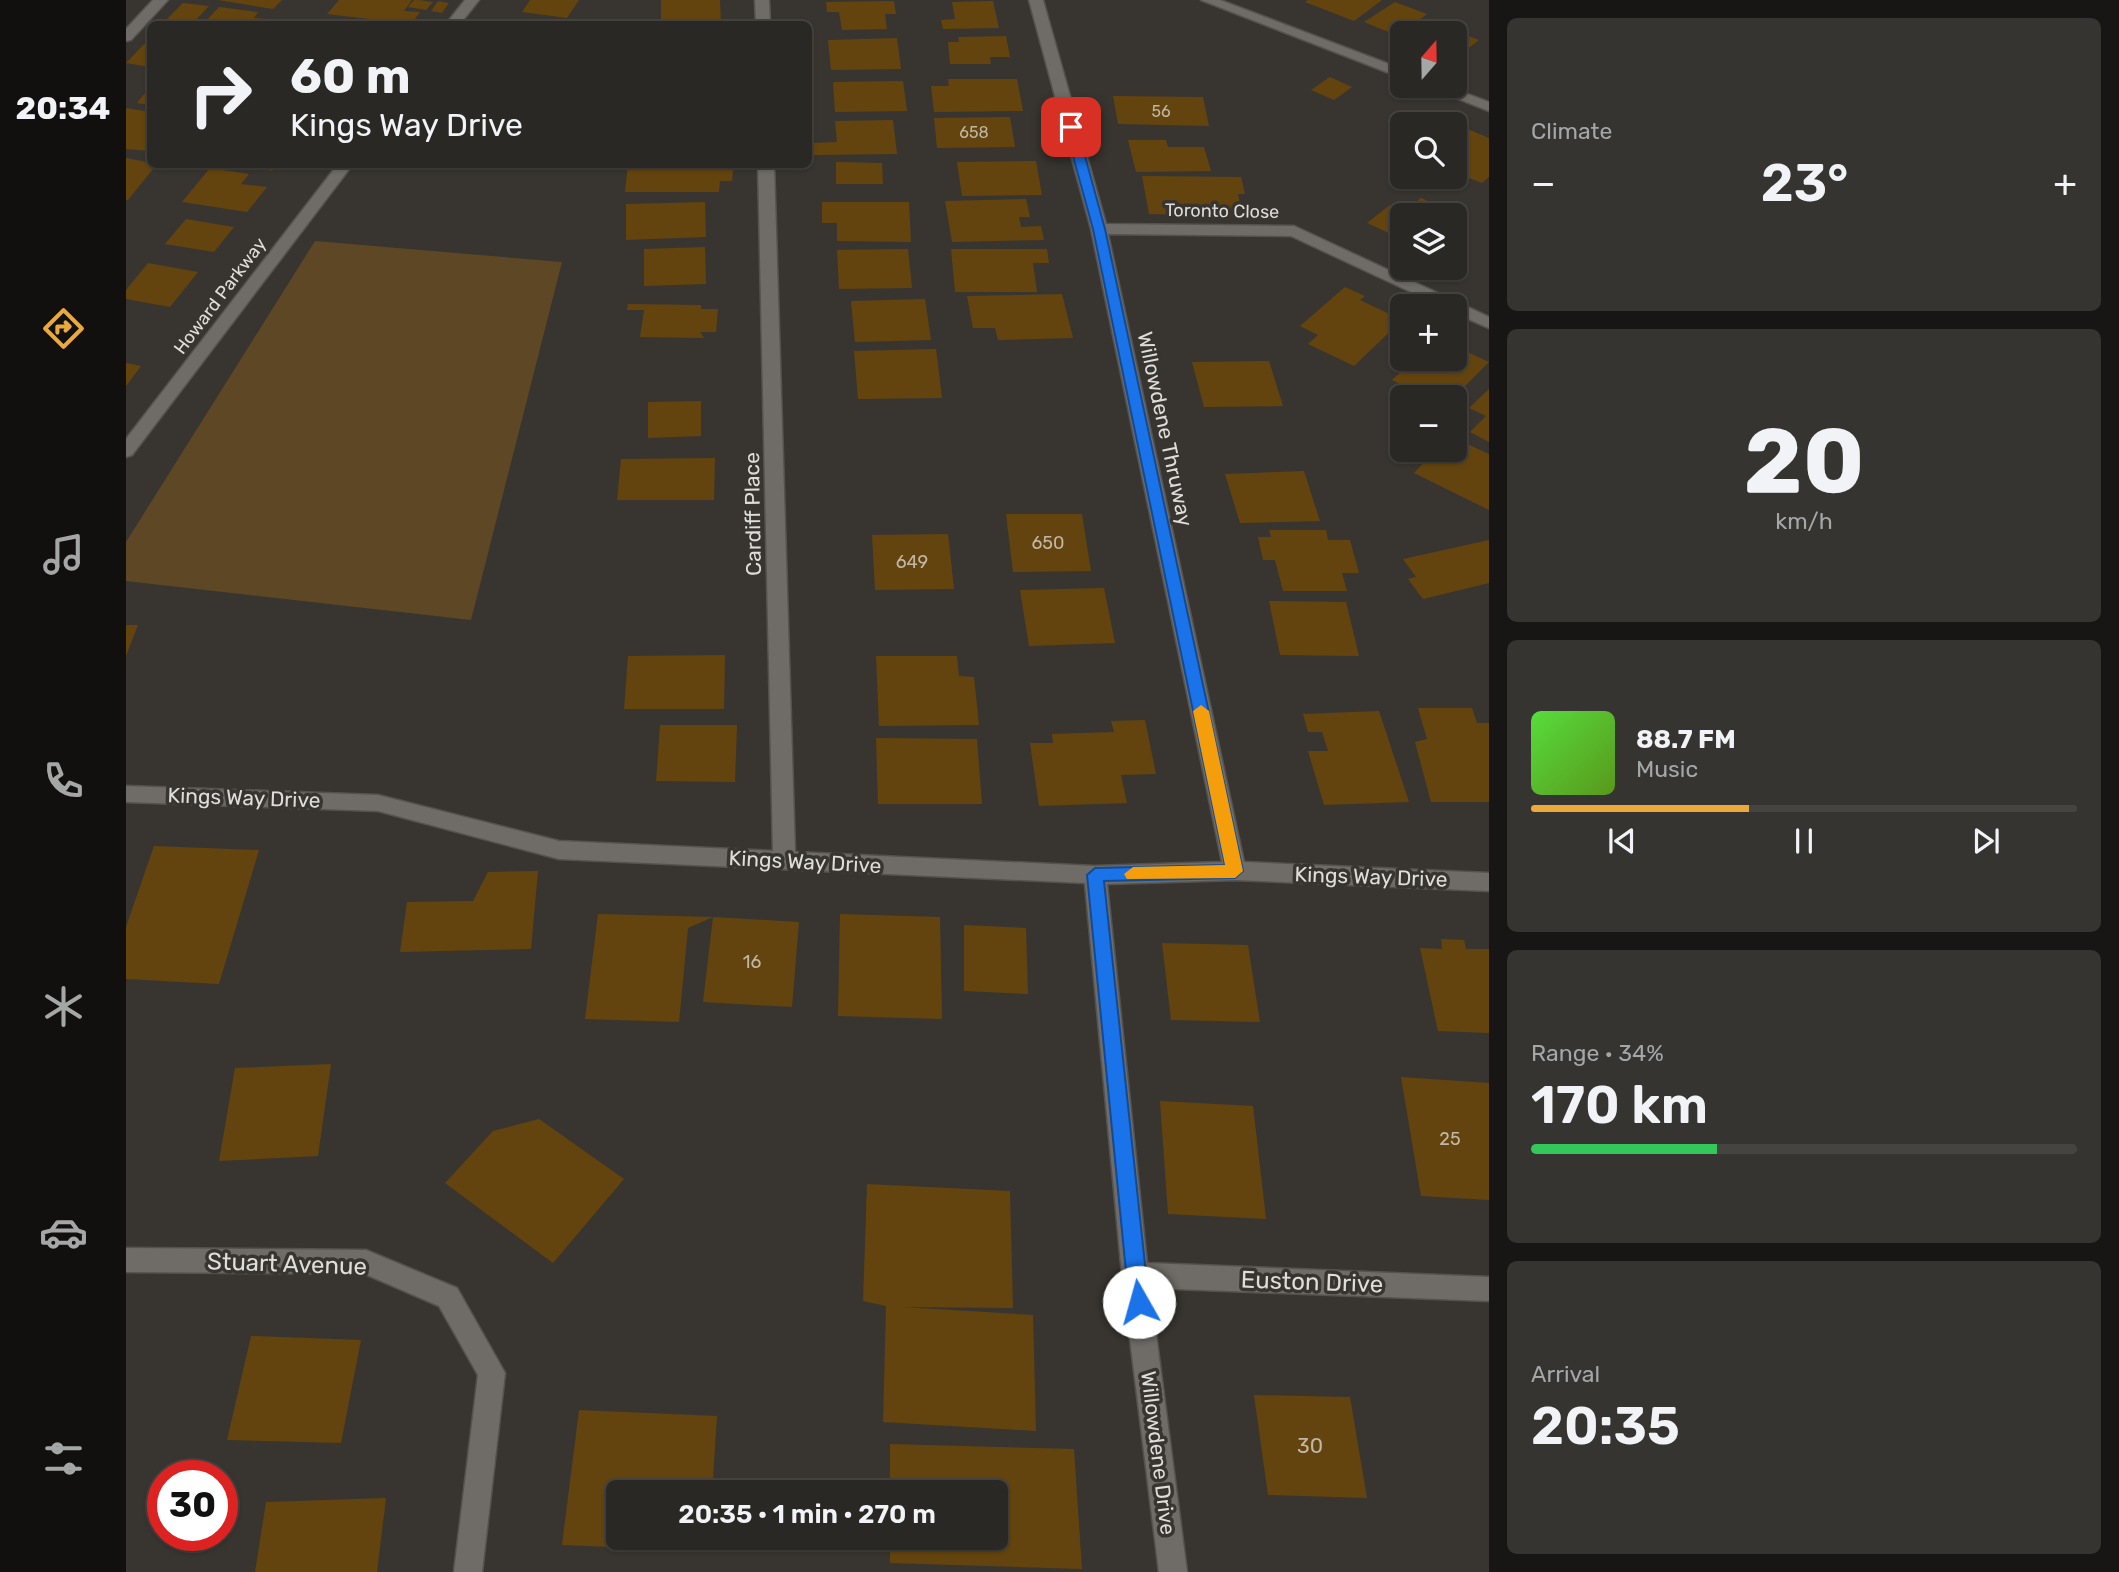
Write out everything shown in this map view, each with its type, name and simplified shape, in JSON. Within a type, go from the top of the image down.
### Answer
[{"type":"street","points":[[126,37],[161,0]]},
{"type":"street","points":[[455,21],[472,0]]},
{"type":"street","points":[[762,0],[763,21]]},
{"type":"street","name":"Willowdene Thruway","points":[[1036,0],[1099,229],[1235,871]]},
{"type":"street","points":[[1208,0],[1390,69]]},
{"type":"street","points":[[1465,98],[1489,107]]},
{"type":"street","name":"Howard Parkway","points":[[126,451],[342,168]]},
{"type":"street","name":"Cardiff Place","points":[[766,168],[784,862]]},
{"type":"street","name":"Toronto Close","points":[[1099,229],[1294,231],[1428,294]]},
{"type":"street","name":"Toronto Close","points":[[1467,312],[1489,323]]},
{"type":"street","name":"Kings Way Drive","points":[[126,794],[378,803],[559,850],[1095,875],[1235,871],[1489,881]]},
{"type":"street","name":"Willowdene Drive","points":[[1095,875],[1135,1275],[1173,1572]]},
{"type":"street","name":"Stuart Avenue","points":[[126,1259],[366,1262],[447,1297],[492,1373],[468,1572]]},
{"type":"street","name":"Euston Drive","points":[[1135,1275],[1489,1289]]},
{"type":"shaded area","points":[[315,241],[562,262],[471,620],[126,581],[126,542]]},
{"type":"building","points":[[218,0],[282,0],[273,9]]},
{"type":"building","points":[[339,0],[412,0],[404,11],[420,12],[413,21],[386,21],[327,14]]},
{"type":"building","points":[[414,0],[433,2],[426,10],[408,7]]},
{"type":"building","points":[[530,0],[579,0],[567,18],[522,12]]},
{"type":"building","points":[[661,0],[720,0],[721,21],[661,21]]},
{"type":"building","points":[[1382,0],[1354,21],[1305,2]]},
{"type":"building","points":[[438,1],[449,3],[442,13],[431,11]]},
{"type":"building","points":[[894,1],[896,14],[885,14],[887,29],[842,30],[839,12],[827,12],[826,2]]},
{"type":"building","points":[[993,1],[999,28],[943,29],[941,20],[955,19],[952,2]]},
{"type":"building","points":[[1395,2],[1427,14],[1418,21],[1390,21],[1390,33],[1364,22]]},
{"type":"building","points":[[183,3],[209,6],[195,21],[165,21]]},
{"type":"building","points":[[219,7],[258,12],[254,18],[266,19],[264,21],[206,21]]},
{"type":"building","points":[[1467,35],[1479,40],[1467,49]]},
{"type":"building","points":[[1006,36],[1010,57],[990,57],[991,64],[950,64],[948,42],[959,42],[958,37]]},
{"type":"building","points":[[897,38],[901,69],[831,70],[828,40]]},
{"type":"building","points":[[147,41],[147,66],[126,63]]},
{"type":"building","points":[[1330,77],[1352,87],[1334,100],[1311,90]]},
{"type":"building","points":[[948,79],[1017,79],[1023,111],[934,112],[931,86],[949,86]]},
{"type":"building","points":[[903,81],[907,111],[835,112],[833,82]]},
{"type":"building","points":[[147,91],[147,105],[137,103]]},
{"type":"building","points":[[1113,96],[1203,97],[1209,126],[1118,124]]},
{"type":"building","points":[[126,108],[147,112],[147,151],[126,149]]},
{"type":"building","points":[[1010,117],[1015,147],[937,148],[934,118]]},
{"type":"building","points":[[893,120],[897,154],[813,155],[812,143],[837,142],[835,121]]},
{"type":"building","points":[[1467,129],[1489,138],[1489,177],[1482,183],[1467,177]]},
{"type":"building","points":[[1128,140],[1166,140],[1168,147],[1204,147],[1211,171],[1136,172]]},
{"type":"building","points":[[126,158],[147,162],[147,168],[154,168],[126,200]]},
{"type":"building","points":[[1036,161],[1042,195],[962,196],[957,162]]},
{"type":"building","points":[[836,162],[882,163],[883,184],[836,184]]},
{"type":"building","points":[[210,168],[249,174],[241,184],[267,187],[247,212],[182,202]]},
{"type":"building","points":[[628,168],[733,169],[732,181],[720,181],[719,192],[625,192]]},
{"type":"building","points":[[1142,176],[1241,177],[1245,194],[1238,194],[1243,216],[1149,214]]},
{"type":"building","points":[[1421,198],[1432,203],[1415,203]]},
{"type":"building","points":[[1026,199],[1030,217],[1019,217],[1021,227],[1041,226],[1044,240],[952,242],[945,201]]},
{"type":"building","points":[[705,202],[706,237],[626,240],[626,204]]},
{"type":"building","points":[[822,202],[909,202],[911,242],[837,241],[837,223],[822,223]]},
{"type":"building","points":[[1390,205],[1390,234],[1367,223]]},
{"type":"building","points":[[186,219],[234,227],[214,252],[165,244]]},
{"type":"building","points":[[705,247],[706,284],[644,286],[644,249]]},
{"type":"building","points":[[908,249],[912,288],[839,289],[837,250]]},
{"type":"building","points":[[951,249],[1047,249],[1049,263],[1033,263],[1037,292],[955,292]]},
{"type":"building","points":[[148,263],[198,272],[170,307],[126,299],[126,290]]},
{"type":"building","points":[[1345,287],[1365,296],[1360,300],[1390,314],[1390,332],[1354,366],[1308,344],[1318,335],[1300,326]]},
{"type":"building","points":[[1062,294],[1073,338],[998,340],[995,328],[973,328],[967,296]]},
{"type":"building","points":[[925,299],[931,340],[855,342],[851,301]]},
{"type":"building","points":[[628,304],[701,305],[701,309],[718,309],[716,332],[700,332],[704,338],[640,337],[644,310],[627,310]]},
{"type":"building","points":[[936,349],[942,398],[858,399],[854,351]]},
{"type":"building","points":[[1467,352],[1489,362],[1466,385],[1402,385],[1392,380],[1402,371],[1467,371]]},
{"type":"building","points":[[1269,361],[1283,406],[1204,407],[1192,362]]},
{"type":"building","points":[[126,363],[141,366],[126,386]]},
{"type":"building","points":[[1489,389],[1489,442],[1470,432],[1486,416],[1469,408]]},
{"type":"building","points":[[701,401],[701,436],[648,438],[648,402]]},
{"type":"building","points":[[1467,444],[1489,454],[1489,510],[1414,473],[1425,462],[1467,462]]},
{"type":"building","points":[[715,458],[714,500],[617,500],[621,459]]},
{"type":"building","points":[[1304,471],[1320,521],[1240,523],[1225,474]]},
{"type":"building","points":[[1006,514],[1082,514],[1091,571],[1013,572]]},
{"type":"building","points":[[1269,530],[1326,530],[1328,540],[1350,540],[1359,573],[1342,573],[1347,591],[1283,591],[1275,560],[1263,560],[1258,537],[1271,537]]},
{"type":"building","points":[[948,534],[954,589],[875,590],[872,535]]},
{"type":"building","points":[[1489,540],[1489,583],[1423,599],[1408,579],[1416,577],[1403,559]]},
{"type":"building","points":[[1104,588],[1115,643],[1029,646],[1020,590]]},
{"type":"building","points":[[1269,601],[1346,602],[1359,656],[1280,655]]},
{"type":"building","points":[[126,625],[138,625],[126,656]]},
{"type":"building","points":[[725,655],[724,709],[624,709],[628,656]]},
{"type":"building","points":[[876,656],[957,656],[959,676],[974,677],[979,725],[879,726]]},
{"type":"building","points":[[1418,708],[1472,708],[1477,723],[1489,723],[1489,802],[1431,802],[1415,742],[1427,739]]},
{"type":"building","points":[[1379,711],[1409,802],[1324,805],[1308,751],[1328,751],[1322,732],[1308,732],[1303,714]]},
{"type":"building","points":[[1145,720],[1156,774],[1121,775],[1127,803],[1039,806],[1030,743],[1053,743],[1052,734],[1114,732],[1111,721]]},
{"type":"building","points":[[660,725],[737,725],[735,782],[656,781]]},
{"type":"building","points":[[876,738],[977,739],[982,804],[878,804]]},
{"type":"building","points":[[154,846],[259,850],[219,984],[126,979],[126,927]]},
{"type":"building","points":[[538,871],[531,949],[400,952],[407,902],[473,901],[488,872]]},
{"type":"building","points":[[598,914],[713,917],[688,928],[679,1022],[585,1019]]},
{"type":"building","points":[[840,914],[940,917],[942,1019],[838,1016]]},
{"type":"building","points":[[713,917],[799,922],[792,1007],[703,1002]]},
{"type":"building","points":[[964,925],[1026,928],[1028,994],[964,991]]},
{"type":"building","points":[[1441,939],[1464,940],[1466,949],[1489,949],[1489,1033],[1438,1031],[1420,948],[1442,949]]},
{"type":"building","points":[[1162,943],[1248,945],[1260,1022],[1171,1020]]},
{"type":"building","points":[[331,1064],[318,1156],[219,1161],[235,1068]]},
{"type":"building","points":[[1401,1077],[1489,1083],[1489,1200],[1421,1196]]},
{"type":"building","points":[[1160,1101],[1253,1106],[1266,1219],[1168,1214]]},
{"type":"building","points":[[539,1119],[624,1179],[553,1263],[445,1183],[493,1131]]},
{"type":"building","points":[[867,1184],[1010,1191],[1013,1308],[902,1307],[1033,1315],[1036,1431],[883,1422],[886,1306],[863,1301]]},
{"type":"building","points":[[251,1336],[361,1340],[341,1443],[227,1440]]},
{"type":"building","points":[[1254,1395],[1350,1397],[1367,1498],[1268,1495]]},
{"type":"building","points":[[579,1410],[717,1416],[713,1480],[606,1480],[606,1547],[562,1545]]},
{"type":"building","points":[[890,1444],[1074,1449],[1082,1569],[890,1563],[890,1550],[1008,1550],[1008,1480],[890,1480]]},
{"type":"building","points":[[386,1498],[377,1572],[255,1572],[266,1502]]},
{"type":"slow traffic","points":[[1133,874],[1235,871],[1201,711]]},
{"type":"route","points":[[1071,127],[1099,229],[1235,871],[1095,875],[1139,1302]]}]
